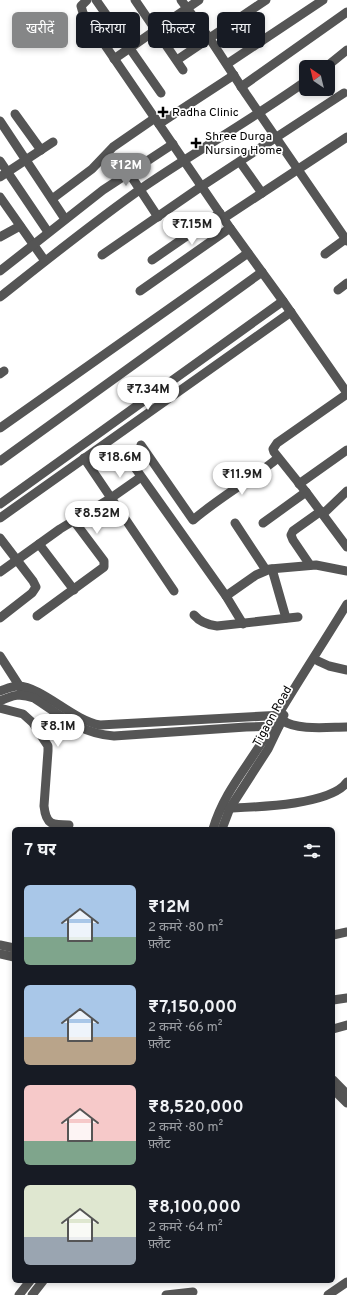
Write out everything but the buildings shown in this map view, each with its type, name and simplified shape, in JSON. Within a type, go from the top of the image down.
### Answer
[{"type":"street","points":[[96,0],[104,12]]},
{"type":"street","points":[[135,0],[148,19]]},
{"type":"street","points":[[181,0],[210,39],[298,171],[347,239],[325,254]]},
{"type":"street","points":[[183,12],[199,0]]},
{"type":"street","points":[[177,60],[266,0]]},
{"type":"street","points":[[227,64],[323,0]]},
{"type":"street","points":[[80,2],[83,13],[114,59],[185,160],[230,228],[291,312],[347,394],[277,443],[273,449],[278,458],[300,484],[347,547]]},
{"type":"street","points":[[241,87],[347,12]]},
{"type":"street","points":[[114,59],[130,48],[161,93]]},
{"type":"street","points":[[169,48],[183,70]]},
{"type":"street","points":[[335,60],[347,50]]},
{"type":"street","points":[[52,199],[92,169],[113,147],[234,75]]},
{"type":"street","points":[[0,297],[87,228],[140,190],[299,86]]},
{"type":"street","points":[[102,255],[202,186],[344,93]]},
{"type":"street","points":[[16,114],[41,150]]},
{"type":"street","points":[[0,121],[65,219]]},
{"type":"street","points":[[152,260],[298,171],[347,137]]},
{"type":"street","points":[[4,175],[53,142]]},
{"type":"street","points":[[0,271],[103,190],[173,144]]},
{"type":"street","points":[[0,161],[4,175],[48,232]]},
{"type":"street","points":[[240,162],[262,193]]},
{"type":"street","points":[[129,172],[158,217]]},
{"type":"street","points":[[0,197],[45,261]]},
{"type":"street","points":[[0,237],[20,226]]},
{"type":"street","points":[[140,291],[230,228]]},
{"type":"street","points":[[0,428],[248,253]]},
{"type":"street","points":[[0,462],[262,272]]},
{"type":"street","points":[[338,290],[347,283]]},
{"type":"street","points":[[0,504],[283,301]]},
{"type":"street","points":[[0,518],[291,312]]},
{"type":"street","points":[[141,445],[193,520],[223,497],[264,470],[278,458]]},
{"type":"street","points":[[300,484],[347,450]]},
{"type":"street","points":[[126,455],[226,596],[243,624]]},
{"type":"street","points":[[84,458],[174,591]]},
{"type":"street","points":[[0,572],[39,544],[141,477]]},
{"type":"street","points":[[310,566],[291,535],[293,531],[322,513],[347,491]]},
{"type":"street","points":[[263,523],[306,492]]},
{"type":"street","points":[[37,616],[104,568],[104,561],[74,521]]},
{"type":"street","points":[[235,523],[269,570],[286,618]]},
{"type":"street","points":[[0,538],[36,587],[32,593],[0,618]]},
{"type":"street","points":[[39,544],[74,590]]},
{"type":"street","points":[[226,596],[269,570],[323,566],[347,571]]},
{"type":"street","points":[[277,722],[347,604]]},
{"type":"street","points":[[194,615],[199,620],[217,626],[298,617]]},
{"type":"street","name":"Tigaon Road","points":[[214,827],[220,807],[226,795],[277,722],[347,616]]},
{"type":"street","points":[[0,656],[25,695]]},
{"type":"street","points":[[318,661],[329,666],[347,670]]},
{"type":"street","points":[[0,691],[19,686],[37,692],[83,719],[100,724],[277,722],[302,727],[347,727]]},
{"type":"street","points":[[0,701],[18,695],[25,695],[34,698],[80,728],[94,734],[114,736],[277,722]]},
{"type":"street","points":[[0,708],[23,714],[33,723],[45,740],[48,751],[44,813],[47,820],[53,825],[69,826]]},
{"type":"street","name":"Tigaon Road","points":[[223,827],[230,808],[268,749],[277,722]]},
{"type":"street","points":[[230,808],[271,806],[305,801],[338,791],[347,782]]},
{"type":"street","points":[[335,934],[347,932]]},
{"type":"street","points":[[0,945],[12,948]]},
{"type":"street","points":[[0,954],[12,957]]},
{"type":"street","points":[[335,1000],[347,998]]},
{"type":"street","points":[[335,1028],[347,1025]]},
{"type":"street","points":[[335,1082],[347,1094]]},
{"type":"street","points":[[335,1091],[347,1103]]},
{"type":"street","points":[[328,1295],[347,1282]]},
{"type":"street","points":[[19,1295],[28,1283]]},
{"type":"street","points":[[32,1295],[41,1283]]},
{"type":"street","points":[[166,1295],[193,1292]]},
{"type":"place","name":"Radha Clinic","points":[[163,112]]},
{"type":"place","name":"Shree Durga Nursing Home","points":[[196,143]]}]
